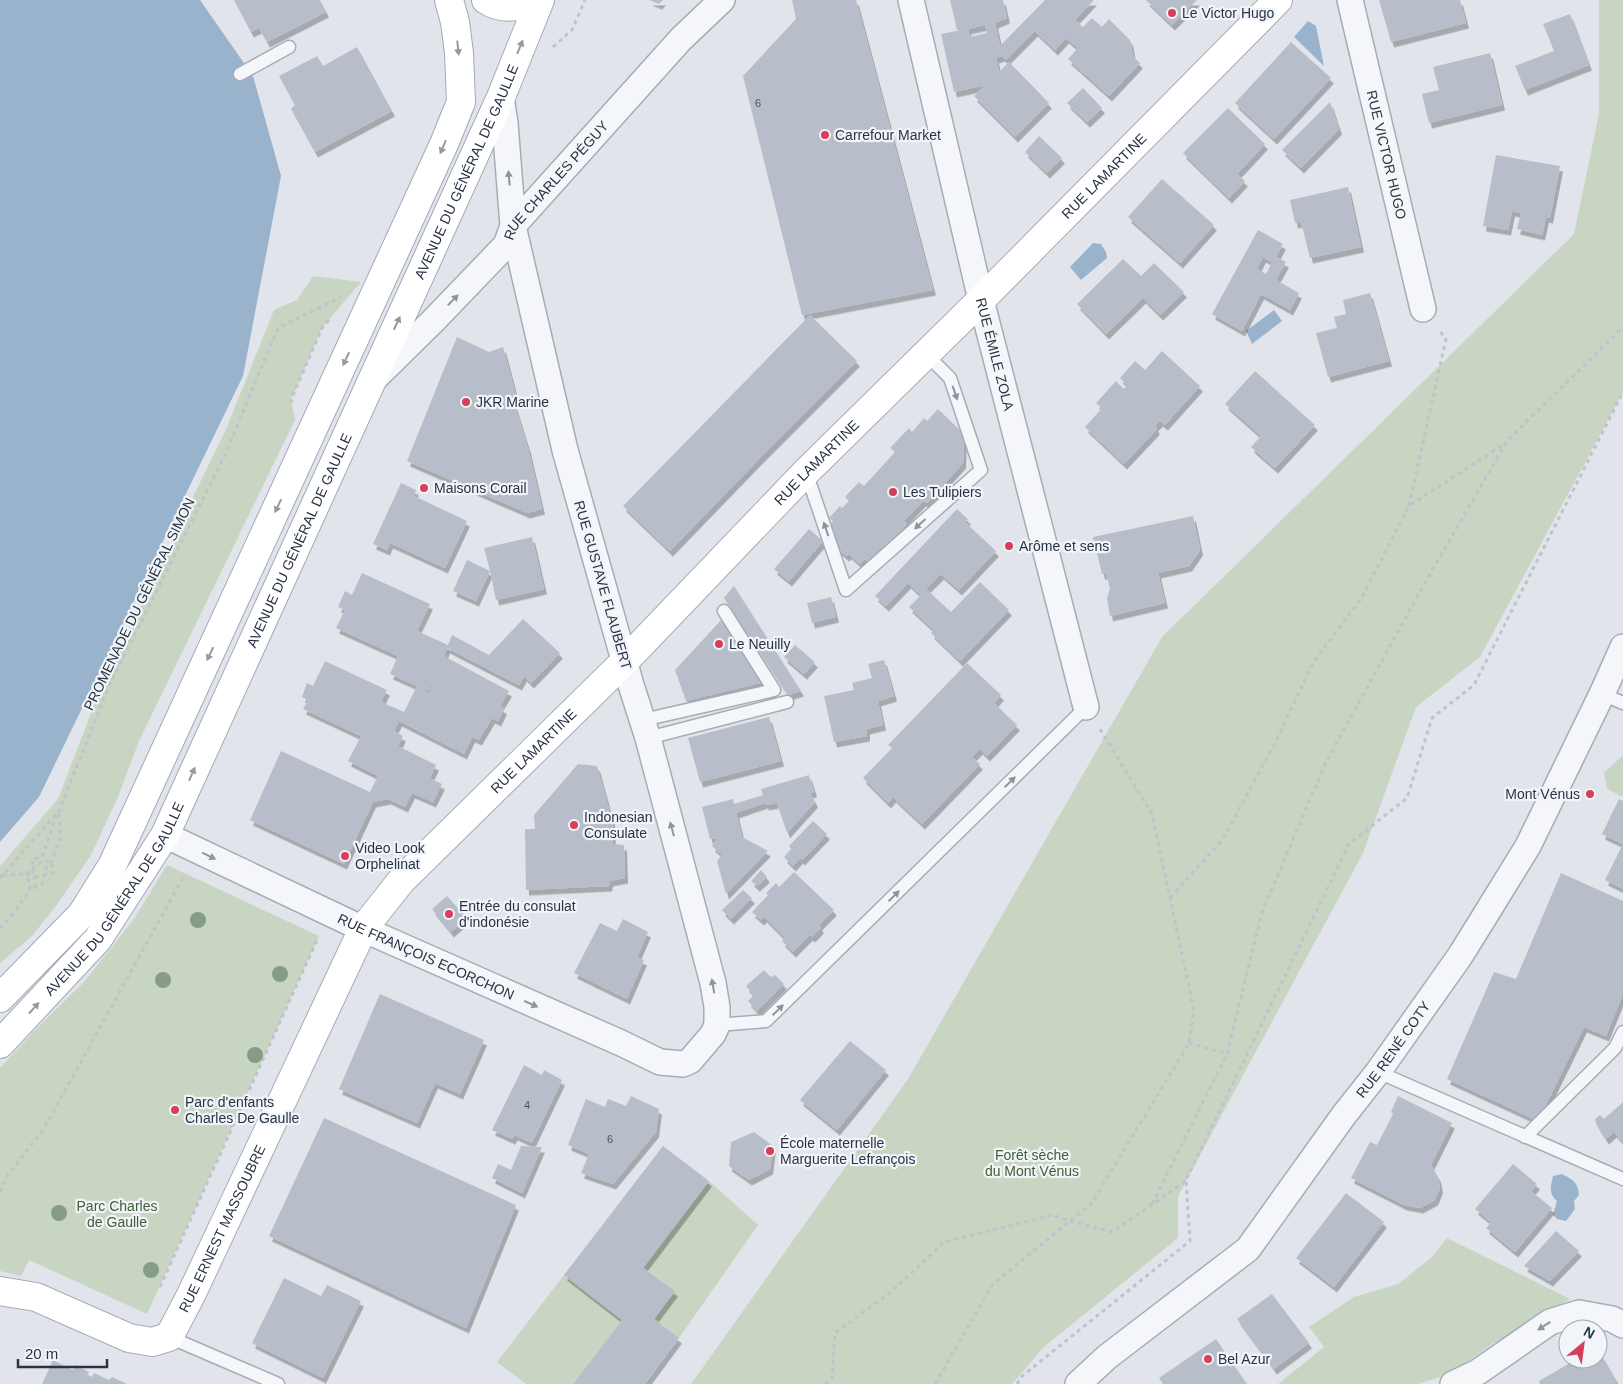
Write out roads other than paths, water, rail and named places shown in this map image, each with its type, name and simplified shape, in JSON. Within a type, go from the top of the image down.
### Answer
[{"type":"main road","name":"AVENUE DU GÉNÉRAL DE GAULLE","points":[[0,998],[82,914],[112,866],[444,144],[461,102],[455,22],[449,0]]},
{"type":"main road","points":[[486,0],[493,5],[510,7],[521,6],[530,0]]},
{"type":"main road","name":"AVENUE DU GÉNÉRAL DE GAULLE","points":[[0,1044],[98,940],[165,835],[369,383],[501,97],[540,0]]},
{"type":"main road","name":"RUE LAMARTINE","points":[[363,929],[401,881],[624,662],[806,472],[927,355],[1278,0]]},
{"type":"main road","name":"RUE ERNEST MASSOUBRE","points":[[169,1337],[195,1286],[363,929]]},
{"type":"main road","points":[[0,1291],[36,1297],[129,1338],[152,1342],[169,1337]]},
{"type":"street","name":"RUE CHARLES PÉGUY","points":[[369,383],[434,320],[506,245],[513,226],[681,39],[722,0]]},
{"type":"street","name":"RUE ÉMILE ZOLA","points":[[911,0],[981,300],[1086,707]]},
{"type":"street","name":"RUE VICTOR HUGO","points":[[1350,0],[1422,309]]},
{"type":"street","name":"RUE GUSTAVE FLAUBERT","points":[[501,97],[505,123],[513,226],[565,450],[624,662],[646,729],[713,982],[717,1007],[717,1025]]},
{"type":"street","name":"RUE RENÉ COTY","points":[[1078,1384],[1107,1357],[1248,1249],[1344,1115],[1378,1072],[1460,956],[1528,846],[1613,699],[1623,647]]},
{"type":"street","name":"RUE FRANÇOIS ECORCHON","points":[[165,835],[363,929],[660,1062],[683,1064],[690,1061],[713,1034],[717,1025]]},
{"type":"street","points":[[1453,1384],[1478,1372],[1550,1322],[1579,1312],[1612,1319],[1623,1325]]},
{"type":"lane","points":[[240,74],[289,47]]},
{"type":"lane","points":[[806,472],[846,590],[981,470],[950,378],[927,355]]},
{"type":"lane","points":[[646,729],[774,690],[724,611]]},
{"type":"lane","points":[[646,729],[787,702]]},
{"type":"lane","points":[[717,1025],[766,1021],[1086,707]]},
{"type":"lane","points":[[1525,1137],[1615,1048],[1623,1032]]},
{"type":"lane","points":[[1378,1072],[1623,1179]]},
{"type":"lane","points":[[169,1337],[278,1384]]},
{"type":"water","points":[[0,0],[200,0],[253,76],[281,176],[243,376],[39,797],[0,842]]},
{"type":"water","points":[[1308,21],[1316,26],[1324,66],[1294,37]]},
{"type":"water","points":[[1093,243],[1101,244],[1107,258],[1081,280],[1070,267]]},
{"type":"water","points":[[1274,310],[1282,321],[1252,344],[1246,331]]},
{"type":"water","points":[[1562,1174],[1574,1182],[1579,1195],[1574,1201],[1575,1209],[1566,1221],[1557,1219],[1553,1215],[1557,1201],[1551,1192],[1553,1176]]},
{"type":"place","name":"Le Victor Hugo","points":[[1172,13]]},
{"type":"place","name":"Carrefour Market","points":[[825,135]]},
{"type":"place","name":"JKR Marine","points":[[466,402]]},
{"type":"place","name":"Maisons Corail","points":[[424,488]]},
{"type":"place","name":"Les Tulipiers","points":[[893,492]]},
{"type":"place","name":"Arôme et sens","points":[[1009,546]]},
{"type":"place","name":"Le Neuilly","points":[[719,644]]},
{"type":"place","name":"Mont Vénus","points":[[1590,794]]},
{"type":"place","name":"Indonesian Consulate","points":[[574,825]]},
{"type":"place","name":"Video Look Orphelinat","points":[[345,856]]},
{"type":"place","name":"Entrée du consulat d'indonésie","points":[[449,914]]},
{"type":"place","name":"Parc d'enfants Charles De Gaulle","points":[[175,1110]]},
{"type":"place","name":"École maternelle Marguerite Lefrançois","points":[[770,1151]]},
{"type":"place","name":"Bel Azur","points":[[1208,1359]]},
{"type":"park label","name":"Forêt sèche du Mont Vénus","points":[[1032,1164]]},
{"type":"park label","name":"Parc Charles de Gaulle","points":[[117,1214]]}]
